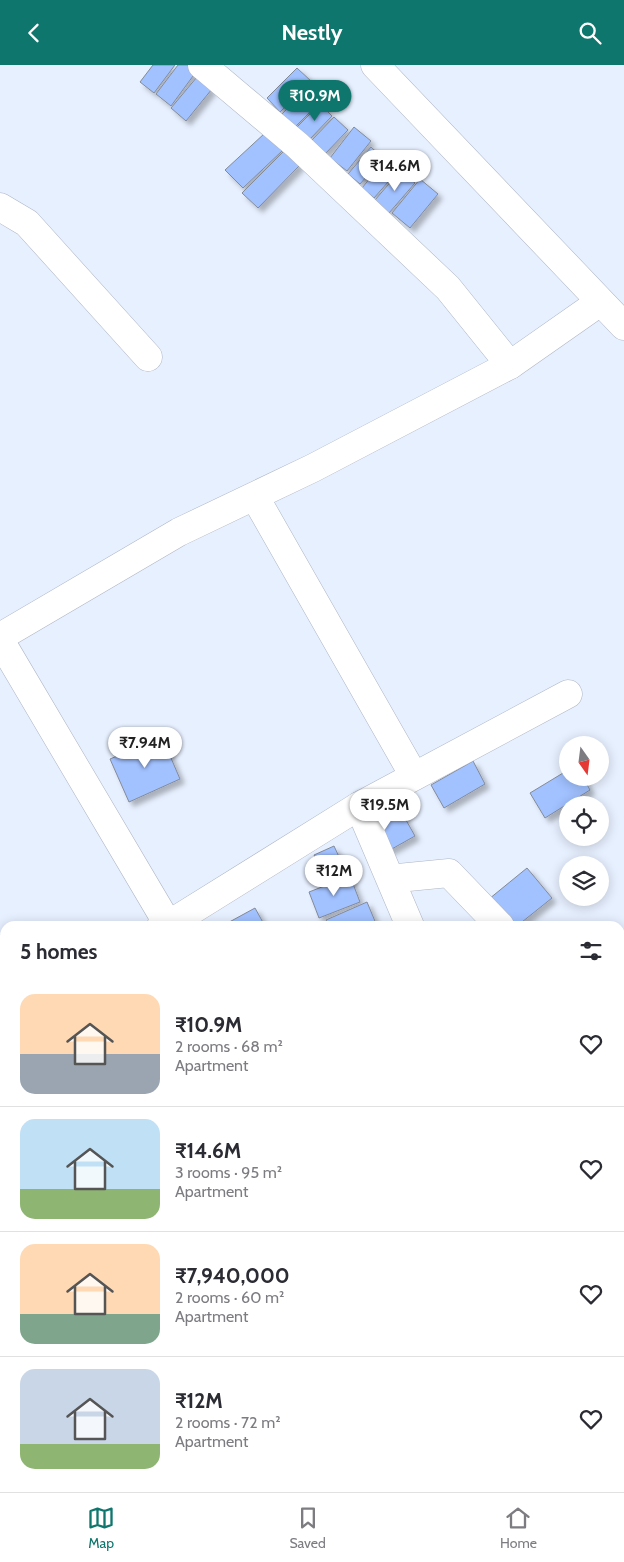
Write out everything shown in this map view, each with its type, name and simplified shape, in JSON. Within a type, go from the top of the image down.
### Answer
[{"type":"street","points":[[202,65],[297,145],[448,289],[510,365]]},
{"type":"street","points":[[375,65],[624,326]]},
{"type":"street","points":[[0,207],[27,223],[148,357]]},
{"type":"street","points":[[163,921],[0,638],[179,532],[255,497],[510,365],[600,302]]},
{"type":"street","points":[[255,497],[414,776]]},
{"type":"street","points":[[174,921],[359,806],[568,694]]},
{"type":"street","points":[[359,806],[408,921]]},
{"type":"street","points":[[398,878],[449,873],[495,921]]},
{"type":"building","points":[[153,65],[175,65],[154,93],[140,82]]},
{"type":"building","points":[[178,65],[187,65],[196,72],[171,106],[156,94]]},
{"type":"building","points":[[297,68],[311,81],[280,112],[267,98]]},
{"type":"building","points":[[197,77],[212,89],[186,121],[171,108]]},
{"type":"building","points":[[312,84],[325,97],[295,127],[282,114]]},
{"type":"building","points":[[320,104],[332,116],[310,139],[297,127]]},
{"type":"building","points":[[334,117],[348,130],[325,154],[311,141]]},
{"type":"building","points":[[354,127],[371,141],[347,171],[330,158]]},
{"type":"building","points":[[265,133],[282,151],[243,188],[225,170]]},
{"type":"building","points":[[371,147],[383,158],[360,184],[348,174]]},
{"type":"building","points":[[285,150],[300,165],[258,208],[242,193]]},
{"type":"building","points":[[383,162],[396,173],[374,198],[362,188]]},
{"type":"building","points":[[400,171],[415,183],[389,213],[375,200]]},
{"type":"building","points":[[420,179],[438,194],[410,228],[392,213]]},
{"type":"building","points":[[162,737],[180,779],[129,802],[110,759]]},
{"type":"building","points":[[473,761],[485,784],[444,808],[431,785]]},
{"type":"building","points":[[559,775],[559,786],[588,786],[590,790],[580,796],[559,796],[559,809],[545,818],[530,793]]},
{"type":"building","points":[[397,804],[415,836],[374,859],[356,827]]},
{"type":"building","points":[[334,846],[347,874],[327,883],[314,855]]},
{"type":"building","points":[[527,868],[552,898],[523,921],[507,921],[489,899]]},
{"type":"building","points":[[350,876],[360,902],[319,918],[309,892]]},
{"type":"building","points":[[367,902],[375,921],[326,921]]},
{"type":"building","points":[[255,908],[262,921],[231,921]]}]
